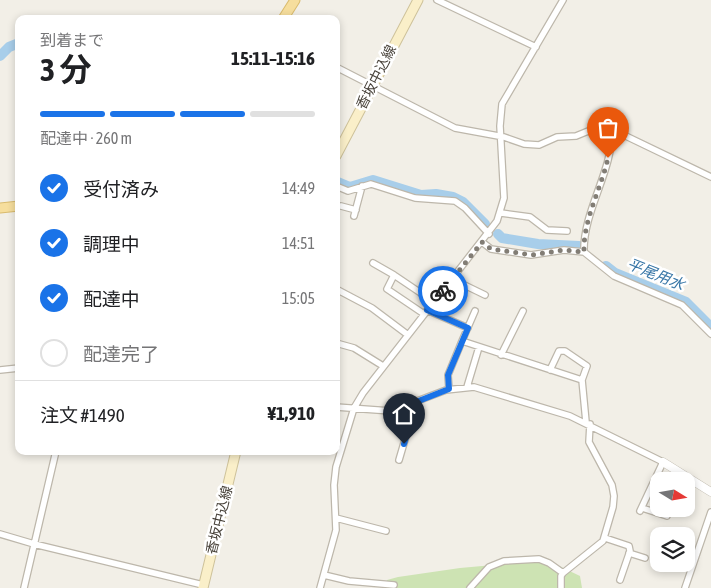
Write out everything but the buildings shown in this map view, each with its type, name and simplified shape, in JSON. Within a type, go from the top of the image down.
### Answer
[{"type":"main road","points":[[286,15],[295,0]]},
{"type":"main road","name":"香坂中込線","points":[[340,148],[418,0]]},
{"type":"main road","points":[[0,208],[15,206]]},
{"type":"main road","name":"香坂中込線","points":[[203,586],[235,455]]},
{"type":"street","points":[[437,0],[536,47]]},
{"type":"street","points":[[340,454],[354,408],[383,366],[489,234],[501,213],[504,187],[500,117],[504,100],[563,0]]},
{"type":"street","points":[[340,69],[454,128],[501,136],[532,146],[557,137],[583,134],[600,126],[612,129],[711,177]]},
{"type":"street","points":[[584,252],[586,228],[612,146],[612,129]]},
{"type":"street","points":[[340,188],[348,191],[371,184],[415,198],[440,198],[454,201],[464,208],[489,234]]},
{"type":"street","points":[[342,206],[355,213],[362,186]]},
{"type":"street","points":[[501,213],[530,217],[547,230],[567,231]]},
{"type":"street","points":[[482,242],[491,249],[532,255],[564,250],[584,252],[614,276],[682,305],[711,334]]},
{"type":"street","points":[[373,263],[434,302]]},
{"type":"street","points":[[394,275],[387,289],[426,312],[468,328]]},
{"type":"street","points":[[452,279],[485,295]]},
{"type":"street","points":[[340,291],[372,308],[408,334]]},
{"type":"street","points":[[449,389],[448,375],[475,311]]},
{"type":"street","points":[[500,355],[522,311]]},
{"type":"street","points":[[462,341],[500,355],[582,380]]},
{"type":"street","points":[[340,344],[354,348],[383,366]]},
{"type":"street","points":[[467,387],[479,347]]},
{"type":"street","points":[[550,370],[558,351],[565,351],[587,366],[582,380],[589,442],[614,491],[613,507],[605,538],[596,549],[563,573],[561,576],[561,588]]},
{"type":"street","points":[[0,370],[15,368]]},
{"type":"street","points":[[340,407],[391,411],[449,389],[467,387],[486,390],[588,423],[663,462],[711,492]]},
{"type":"street","points":[[398,460],[416,402]]},
{"type":"street","points":[[24,588],[55,455]]},
{"type":"street","points":[[320,588],[335,540],[334,485],[340,455]]},
{"type":"street","points":[[658,472],[663,462]]},
{"type":"street","points":[[650,490],[641,510],[650,512]]},
{"type":"street","points":[[685,588],[711,512]]},
{"type":"street","points":[[336,518],[386,531]]},
{"type":"street","points":[[0,534],[203,586]]},
{"type":"street","points":[[605,538],[628,546],[629,553],[620,580]]},
{"type":"street","points":[[629,553],[644,558]]},
{"type":"street","points":[[470,588],[489,567],[511,560],[544,560],[563,573]]},
{"type":"street","points":[[324,575],[349,581],[394,585]]},
{"type":"green space","points":[[538,561],[557,565],[580,576],[582,588],[384,588],[387,580],[398,577],[460,568]]},
{"type":"waterway","name":"平尾用水","points":[[0,56],[9,47],[15,45]]},
{"type":"waterway","name":"平尾用水","points":[[340,183],[350,187],[373,180],[421,195],[436,194],[453,197],[463,202],[485,224]]},
{"type":"waterway","name":"平尾用水","points":[[498,234],[502,238],[538,244],[579,246]]},
{"type":"waterway","name":"平尾用水","points":[[606,266],[615,273],[686,302],[711,327]]},
{"type":"way so far","points":[[443,291],[482,242],[491,249],[509,250],[538,256],[564,250],[584,252],[586,228],[608,158]]},
{"type":"route","points":[[404,444],[416,402],[449,389],[448,375],[468,328],[432,314],[427,310],[443,291]]}]
